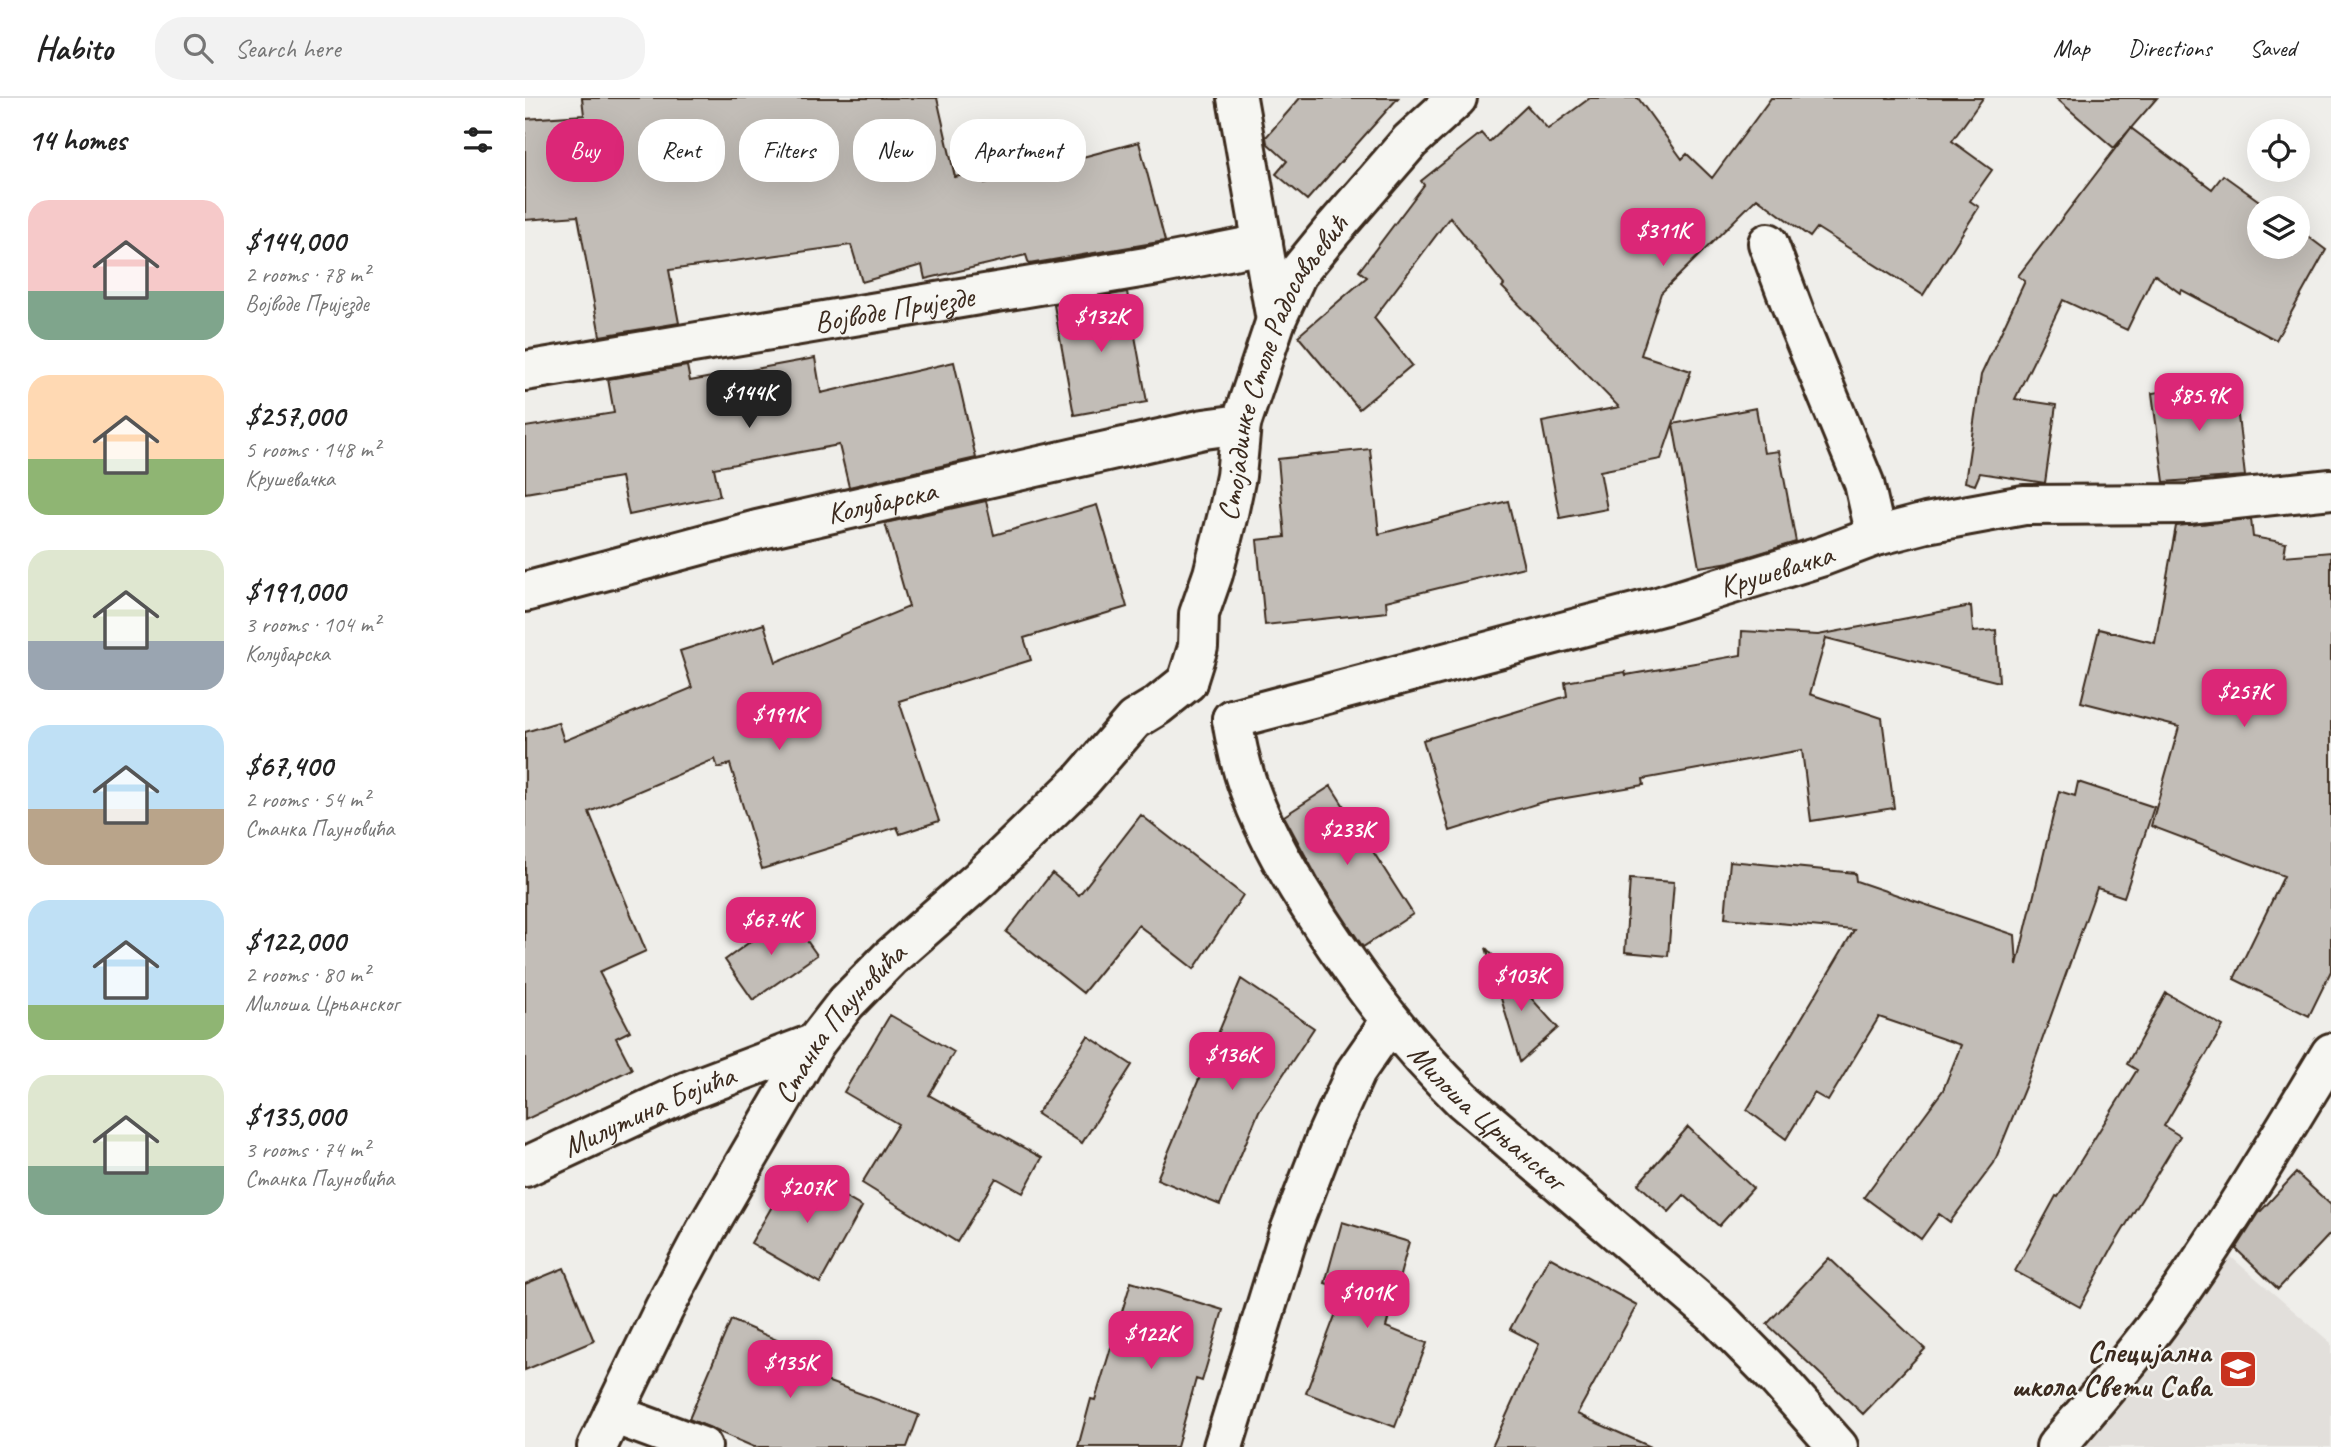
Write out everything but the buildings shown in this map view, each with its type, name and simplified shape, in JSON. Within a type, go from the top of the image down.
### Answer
[{"type":"street","points":[[1237,98],[1276,320]]},
{"type":"street","name":"Стојадинке Столе Радосављевић","points":[[1187,682],[1198,647],[1199,614],[1229,514],[1241,424],[1259,365],[1297,274],[1411,141],[1457,98]]},
{"type":"street","points":[[1769,243],[1798,323],[1864,483],[1876,536]]},
{"type":"street","name":"Војводе Пријезде","points":[[525,371],[1152,266],[1263,244]]},
{"type":"street","name":"Колубарска","points":[[525,593],[757,530],[1204,429],[1241,424]]},
{"type":"street","name":"Крушевачка","points":[[1232,719],[1661,606],[1823,556],[1876,536],[1926,523],[2024,505],[2188,504],[2331,489]]},
{"type":"street","points":[[1187,682],[1232,719]]},
{"type":"street","name":"Станка Пауновића","points":[[605,1430],[706,1230],[815,1043],[854,994],[1052,810],[1134,720],[1187,682]]},
{"type":"street","name":"Милоша Црњанског","points":[[1232,719],[1240,761],[1267,832],[1315,914],[1390,1022],[1463,1100],[1716,1316],[1777,1378],[1838,1447]]},
{"type":"street","points":[[1223,1447],[1288,1236],[1327,1135],[1356,1071],[1390,1022]]},
{"type":"street","name":"Милутина Бојића","points":[[525,1167],[688,1091],[815,1043]]},
{"type":"street","points":[[2056,1447],[2143,1342],[2183,1287],[2231,1216],[2331,1054]]},
{"type":"street","points":[[605,1430],[702,1447]]},
{"type":"shaded area","name":"Специјална школа Свети Сава","points":[[2230,1256],[2331,1343],[2331,1447],[2083,1447],[2126,1395]]},
{"type":"place","name":"Специјална школа Свети Сава","points":[[2238,1369]]}]
